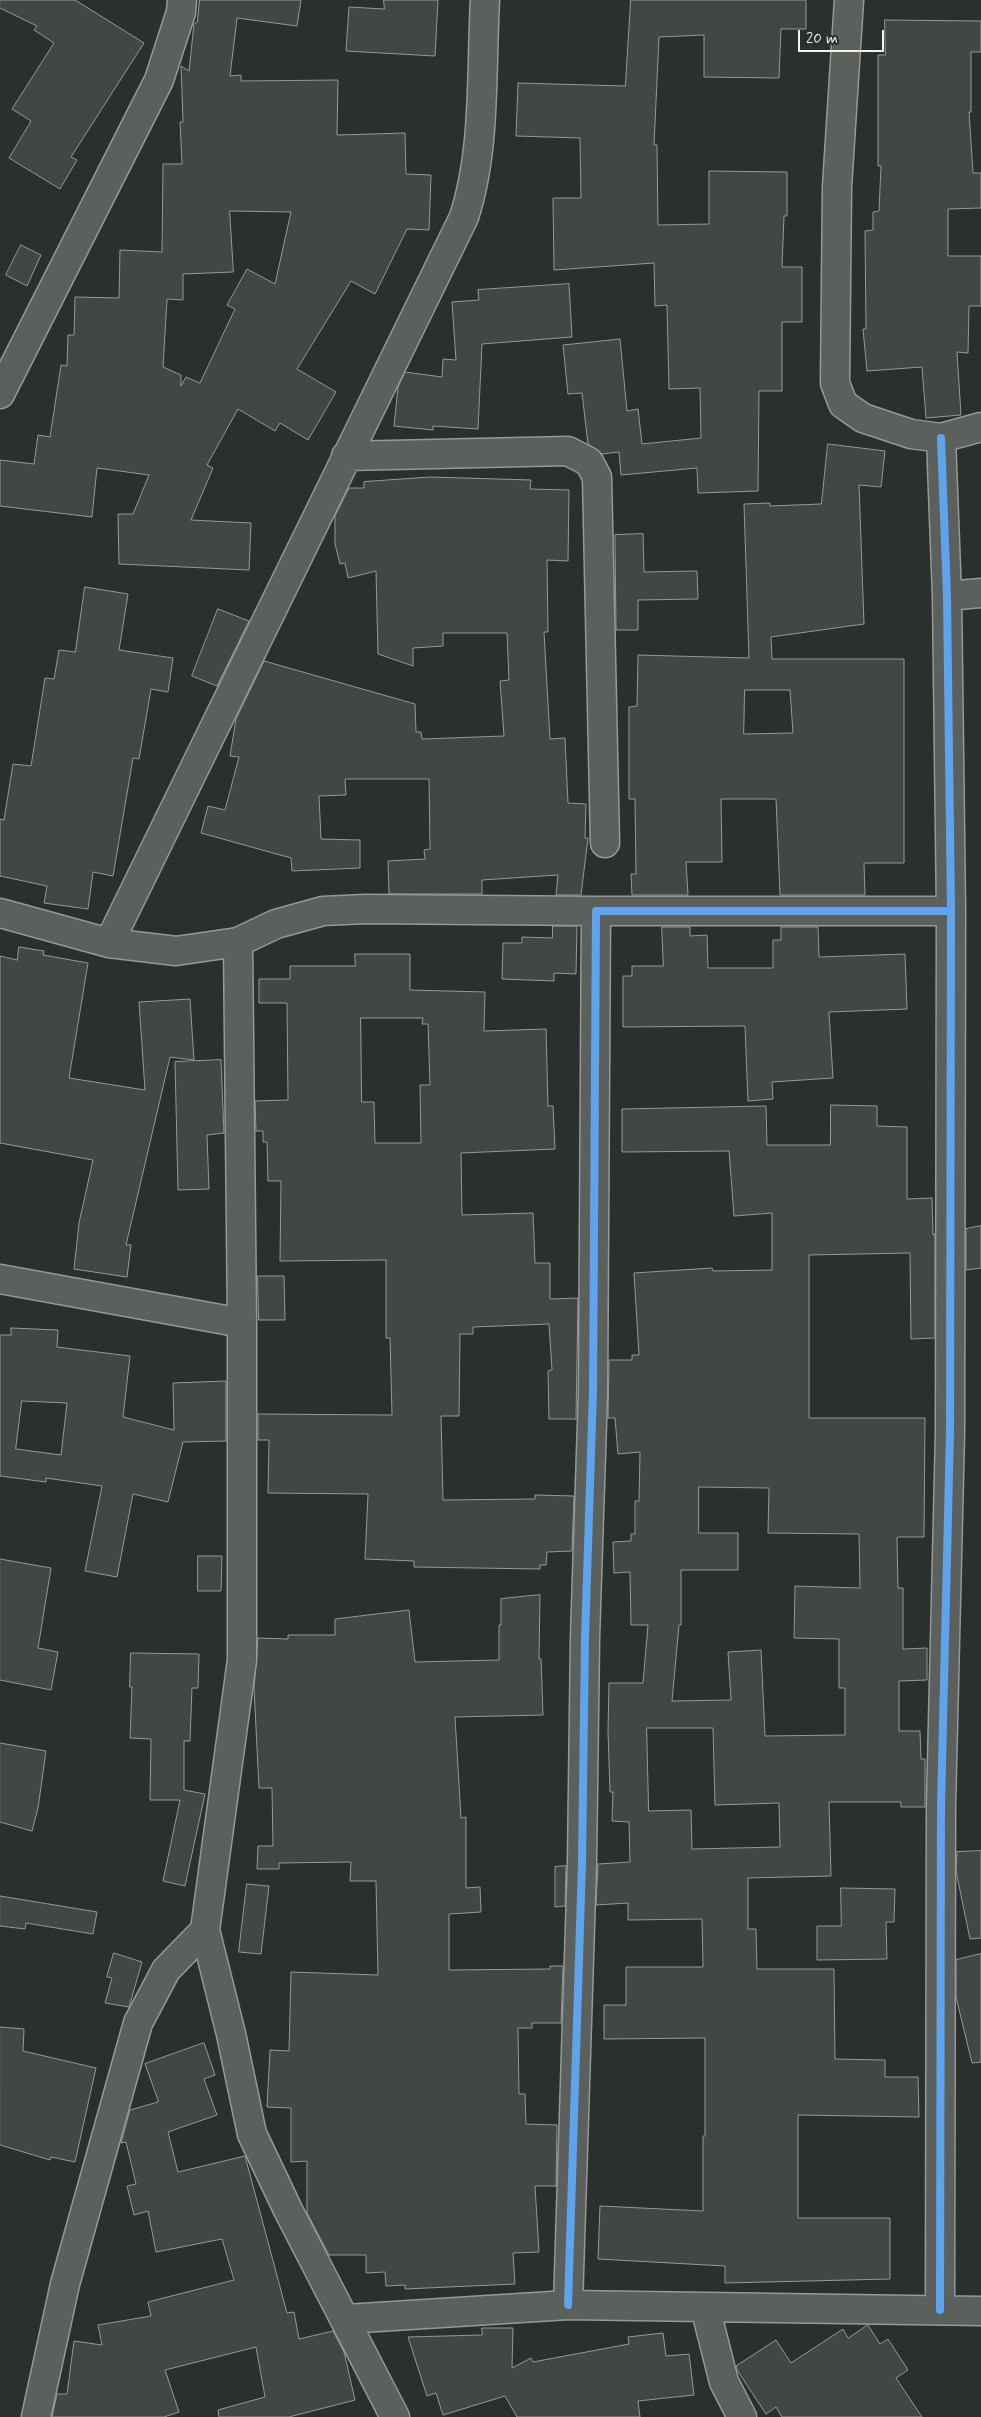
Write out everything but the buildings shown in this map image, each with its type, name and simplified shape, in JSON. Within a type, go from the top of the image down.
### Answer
[{"type":"street","points":[[0,394],[159,80],[181,12],[182,0]]},
{"type":"street","points":[[109,943],[464,217],[474,188],[478,150],[484,0]]},
{"type":"street","points":[[849,0],[837,186],[835,383],[843,404],[863,418],[910,434],[941,438],[981,427]]},
{"type":"street","points":[[940,2310],[941,1806],[950,1433],[950,911],[947,596],[941,438]]},
{"type":"street","points":[[346,456],[568,451],[589,462],[597,477],[605,843]]},
{"type":"street","points":[[947,596],[981,593]]},
{"type":"street","points":[[0,914],[109,943],[176,951],[238,942],[276,924],[323,912],[366,910],[950,911]]},
{"type":"street","points":[[568,2305],[582,1872],[585,1638],[593,1392],[596,911]]},
{"type":"street","points":[[238,942],[242,1323],[242,1660],[205,1930],[231,2034],[252,2134],[288,2210],[395,2417]]},
{"type":"street","points":[[0,1279],[242,1323]]},
{"type":"street","points":[[36,2417],[65,2284],[138,2023],[166,1970],[205,1930]]},
{"type":"street","points":[[346,2319],[568,2305],[981,2311]]},
{"type":"street","points":[[705,2307],[724,2382],[742,2417]]},
{"type":"cycle path","points":[[940,2310],[941,1806],[950,1433],[951,911],[947,596],[941,438]]},
{"type":"cycle path","points":[[568,2305],[582,1863],[585,1638],[593,1392],[596,911],[951,911]]}]
